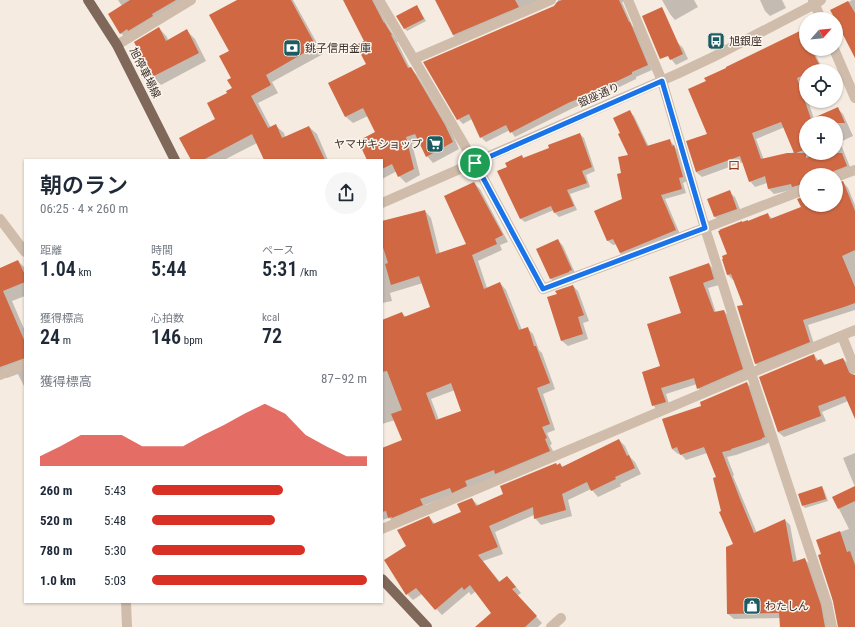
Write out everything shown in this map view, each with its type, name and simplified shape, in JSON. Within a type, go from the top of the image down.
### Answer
[{"type":"main road","name":"旭停車場線","points":[[88,0],[117,45],[174,159]]},
{"type":"main road","points":[[383,580],[427,627]]},
{"type":"street","points":[[117,45],[191,0]]},
{"type":"street","points":[[379,0],[475,163],[543,289],[799,192]]},
{"type":"street","points":[[414,59],[551,0]]},
{"type":"street","points":[[628,0],[662,81],[705,228],[826,603],[832,627]]},
{"type":"street","points":[[816,1],[819,12]]},
{"type":"street","name":"銀座通り","points":[[383,203],[662,81],[713,57],[816,1]]},
{"type":"street","points":[[837,56],[855,98]]},
{"type":"street","points":[[843,174],[855,170]]},
{"type":"street","points":[[0,219],[24,251]]},
{"type":"street","points":[[383,529],[855,330]]},
{"type":"street","points":[[842,336],[855,369]]},
{"type":"street","points":[[0,375],[24,364]]},
{"type":"street","points":[[126,603],[128,627]]},
{"type":"street","points":[[551,627],[561,618]]},
{"type":"building","points":[[130,0],[176,0],[152,14],[153,16],[120,34],[108,14]]},
{"type":"building","points":[[237,0],[291,0],[316,46],[266,75],[271,85],[251,96],[268,128],[276,124],[282,138],[309,126],[325,159],[264,159],[252,134],[205,159],[190,159],[179,138],[215,119],[207,103],[227,93],[226,91],[232,88],[227,80],[231,78],[219,56],[229,51],[209,15]]},
{"type":"building","points":[[343,0],[372,0],[392,35],[408,68],[411,67],[445,125],[453,142],[426,157],[415,134],[406,137],[414,169],[398,177],[392,164],[383,168],[383,159],[367,159],[358,141],[375,132],[363,108],[345,117],[328,83],[366,64],[356,45],[364,41]]},
{"type":"building","points":[[435,0],[515,0],[519,7],[453,35]]},
{"type":"building","points":[[562,0],[619,0],[648,65],[632,72],[632,74],[607,87],[568,103],[510,133],[506,125],[480,138],[469,114],[457,120],[423,62],[554,6],[557,2]]},
{"type":"building","points":[[848,1],[855,13],[855,58],[843,35],[843,12],[831,12],[830,10]]},
{"type":"building","points":[[417,5],[424,19],[404,29],[396,16]]},
{"type":"building","points":[[662,7],[683,54],[670,60],[668,56],[660,59],[642,16]]},
{"type":"building","points":[[159,27],[166,41],[187,29],[199,53],[152,77],[134,42]]},
{"type":"building","points":[[799,31],[799,56],[815,56],[819,64],[799,64],[799,77],[797,78],[799,84],[799,108],[807,108],[810,116],[799,116],[799,152],[796,153],[799,153],[799,160],[843,160],[843,156],[847,166],[842,168],[799,168],[799,185],[792,187],[791,184],[768,189],[765,176],[749,182],[740,156],[696,172],[686,141],[707,134],[688,89],[706,81],[704,78]],"holes":[[[781,122],[794,153],[787,153],[761,159],[752,133]]]},
{"type":"building","points":[[836,108],[838,108],[842,116],[818,116]]},
{"type":"building","points":[[630,110],[647,146],[670,139],[672,146],[674,145],[683,177],[679,178],[682,189],[661,195],[676,230],[620,253],[613,239],[607,241],[594,211],[622,199],[617,174],[621,173],[618,157],[628,155],[618,134],[620,133],[613,118]]},
{"type":"building","points":[[580,133],[592,167],[582,171],[587,183],[567,190],[574,206],[554,213],[551,206],[520,219],[497,171],[507,167],[505,163],[522,155],[523,158],[549,148],[548,145]]},
{"type":"building","points":[[843,181],[855,211],[855,250],[842,256],[855,287],[855,303],[803,320],[810,342],[755,364],[737,306],[743,305],[731,274],[727,275],[722,256],[727,254],[718,231],[742,221],[748,221],[768,213],[770,219],[799,208],[799,212],[843,212]]},
{"type":"building","points":[[474,182],[503,235],[495,239],[497,244],[472,255],[484,289],[500,282],[519,330],[528,327],[534,346],[536,346],[550,383],[537,388],[550,424],[542,427],[547,438],[545,439],[550,451],[495,474],[494,470],[465,481],[467,486],[452,493],[450,488],[420,499],[423,505],[392,518],[388,518],[386,511],[383,512],[383,448],[402,440],[391,414],[402,410],[387,371],[383,372],[383,320],[402,312],[404,317],[430,307],[419,276],[391,285],[385,264],[388,263],[383,247],[383,221],[425,210],[436,254],[466,244],[444,196]],"holes":[[[451,383],[461,411],[436,420],[426,393]]]},
{"type":"building","points":[[730,190],[737,209],[714,217],[707,199]]},
{"type":"building","points":[[558,239],[572,270],[550,279],[536,249]]},
{"type":"building","points":[[18,260],[24,273],[24,282],[3,291],[24,340],[24,358],[0,367],[0,268]]},
{"type":"building","points":[[709,263],[714,279],[703,283],[714,312],[724,310],[743,369],[697,389],[694,378],[661,388],[666,402],[652,406],[642,372],[660,366],[647,324],[681,313],[669,277]]},
{"type":"building","points":[[573,285],[584,315],[578,317],[583,334],[561,341],[547,297],[557,294],[555,291]]},
{"type":"building","points":[[814,354],[816,361],[821,359],[824,365],[843,358],[849,372],[855,375],[855,419],[845,396],[818,406],[821,416],[778,432],[759,377]]},
{"type":"building","points":[[747,382],[765,437],[722,452],[754,533],[785,519],[793,562],[805,558],[821,605],[825,627],[780,627],[779,613],[727,614],[726,547],[733,544],[719,512],[721,511],[713,478],[716,477],[704,447],[680,455],[677,447],[672,449],[662,419],[701,406],[700,402]]},
{"type":"building","points":[[619,439],[627,456],[629,455],[635,468],[615,477],[616,479],[591,491],[587,482],[562,494],[566,510],[534,519],[533,507],[489,526],[498,547],[478,555],[499,582],[507,576],[516,587],[512,589],[537,616],[525,627],[475,627],[491,613],[470,585],[464,590],[462,587],[435,610],[416,588],[406,595],[384,560],[406,546],[397,530],[429,516],[433,524],[461,512],[457,504],[472,498],[476,506],[503,494],[500,486],[556,463],[557,465],[560,463],[562,467]]},
{"type":"building","points":[[822,486],[826,499],[802,506],[798,494]]},
{"type":"building","points":[[855,486],[855,501],[838,509],[832,497]]},
{"type":"building","points":[[840,531],[847,552],[850,551],[855,565],[855,627],[838,627],[833,601],[818,555],[821,554],[816,540]]},
{"type":"place","name":"旭銀座","points":[[716,41]]},
{"type":"place","name":"銚子信用金庫","points":[[292,48]]},
{"type":"place","name":"ヤマザキショップ","points":[[435,144]]},
{"type":"place","name":"わたしん","points":[[752,606]]},
{"type":"district","name":"ロ","points":[[734,165]]},
{"type":"route","points":[[662,81],[705,228],[543,289],[475,163],[662,81]]}]
